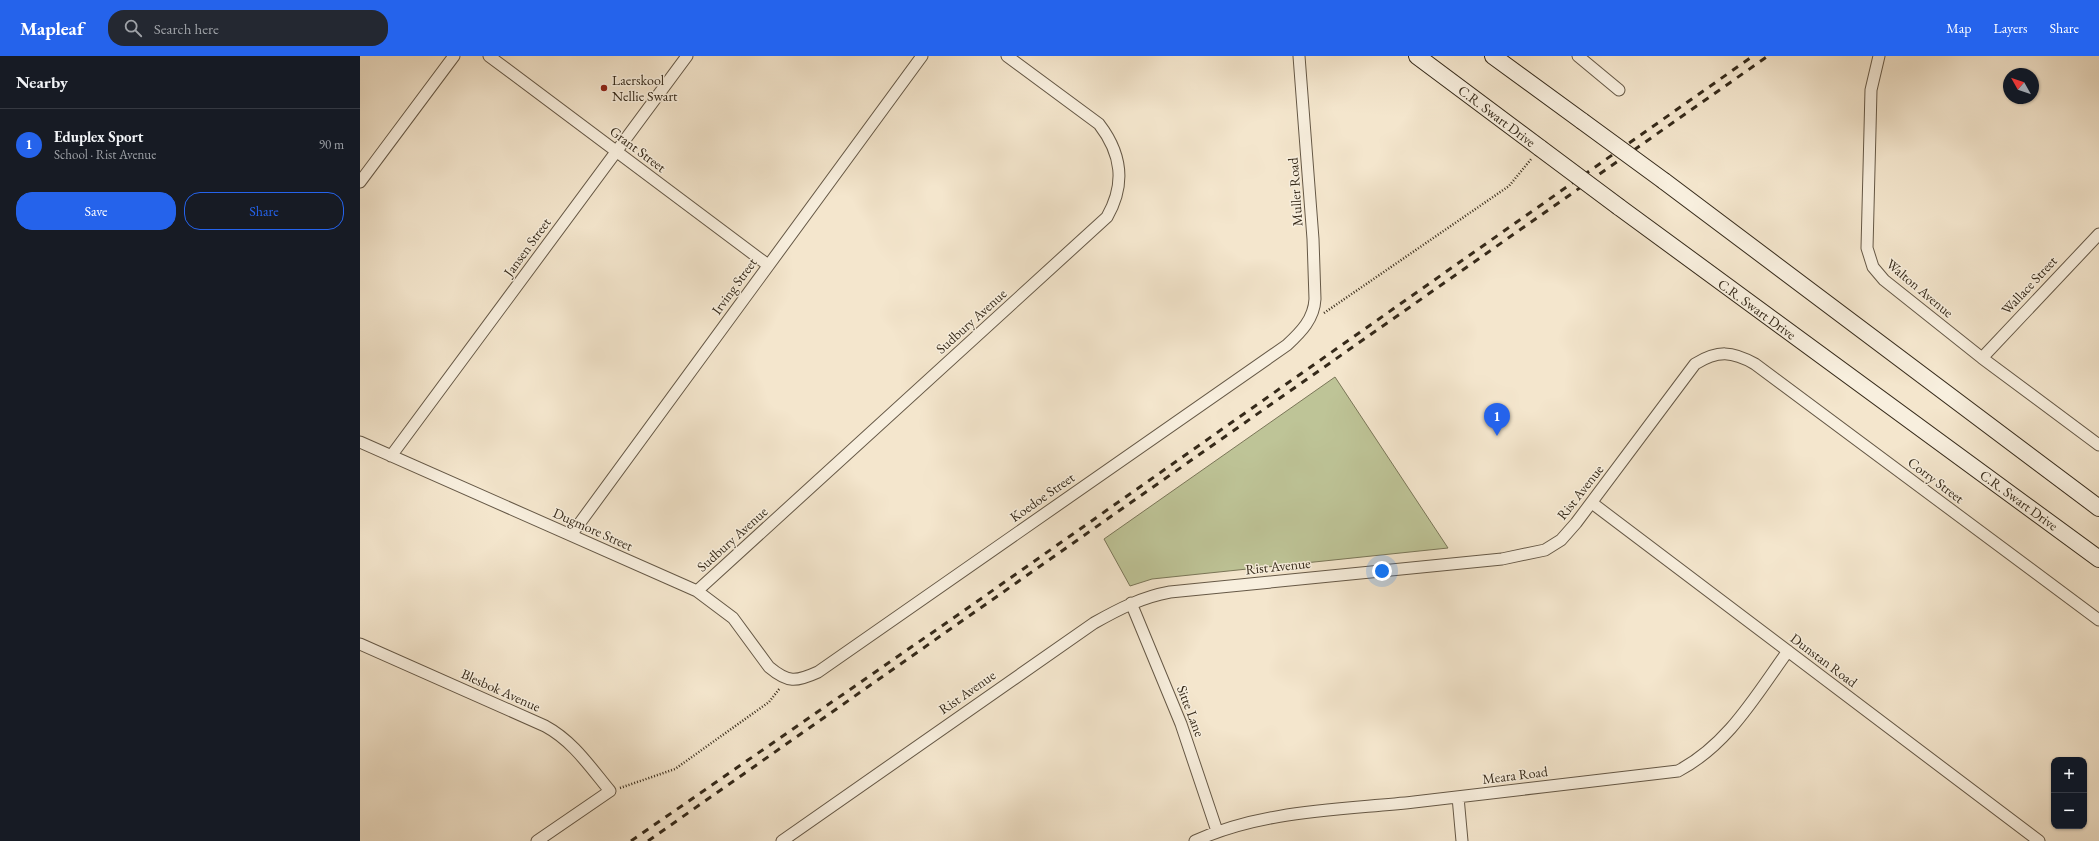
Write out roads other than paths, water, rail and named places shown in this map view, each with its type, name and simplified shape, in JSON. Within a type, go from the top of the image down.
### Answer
[{"type":"main road","name":"C.R. Swart Drive","points":[[1417,56],[1620,208],[2099,559]]},
{"type":"main road","points":[[1493,56],[1664,181],[2099,508]]},
{"type":"street","points":[[360,182],[454,56]]},
{"type":"street","name":"Grant Street","points":[[489,56],[768,265]]},
{"type":"street","name":"Jansen Street","points":[[391,456],[687,56]]},
{"type":"street","name":"Irving Street","points":[[571,535],[922,56]]},
{"type":"street","name":"Sudbury Avenue","points":[[697,592],[1074,248],[1109,213],[1118,195],[1119,176],[1118,161],[1110,139],[1099,124],[1007,56]]},
{"type":"street","name":"Muller Road","points":[[1299,56],[1313,239],[1315,299],[1307,325]]},
{"type":"street","points":[[1578,56],[1619,90]]},
{"type":"street","name":"Walton Avenue","points":[[1879,56],[1871,90],[1867,248],[1873,267],[1884,280],[1982,358],[2099,445]]},
{"type":"street","name":"Wallace Street","points":[[1982,358],[2099,234]]},
{"type":"street","name":"Koedoe Street","points":[[787,680],[798,679],[818,672],[1287,345],[1307,325]]},
{"type":"street","name":"Rist Avenue","points":[[782,841],[1094,622],[1131,603],[1153,595],[1170,592],[1502,559],[1546,550],[1561,540],[1592,503],[1695,364],[1719,353],[1741,357],[1756,364]]},
{"type":"street","name":"Corry Street","points":[[1756,364],[2099,620]]},
{"type":"street","name":"Dugmore Street","points":[[360,442],[697,592],[733,618],[769,667],[787,680]]},
{"type":"street","name":"Dunstan Road","points":[[1592,503],[2039,841]]},
{"type":"street","name":"Sitte Lane","points":[[1131,603],[1181,724],[1217,831]]},
{"type":"street","name":"Blesbok Avenue","points":[[360,644],[556,732],[576,750],[610,791],[537,841]]},
{"type":"street","name":"Meara Road","points":[[1195,841],[1217,831],[1277,816],[1458,797],[1678,770],[1706,754],[1727,733],[1788,651]]},
{"type":"street","points":[[1458,797],[1462,841]]},
{"type":"railway","points":[[631,841],[962,612],[1753,56]]},
{"type":"railway","points":[[648,841],[1768,56]]},
{"type":"place","name":"Laerskool Nellie Swart","points":[[604,88]]},
{"type":"place","name":"Eduplex Sport","points":[[1497,436]]}]
